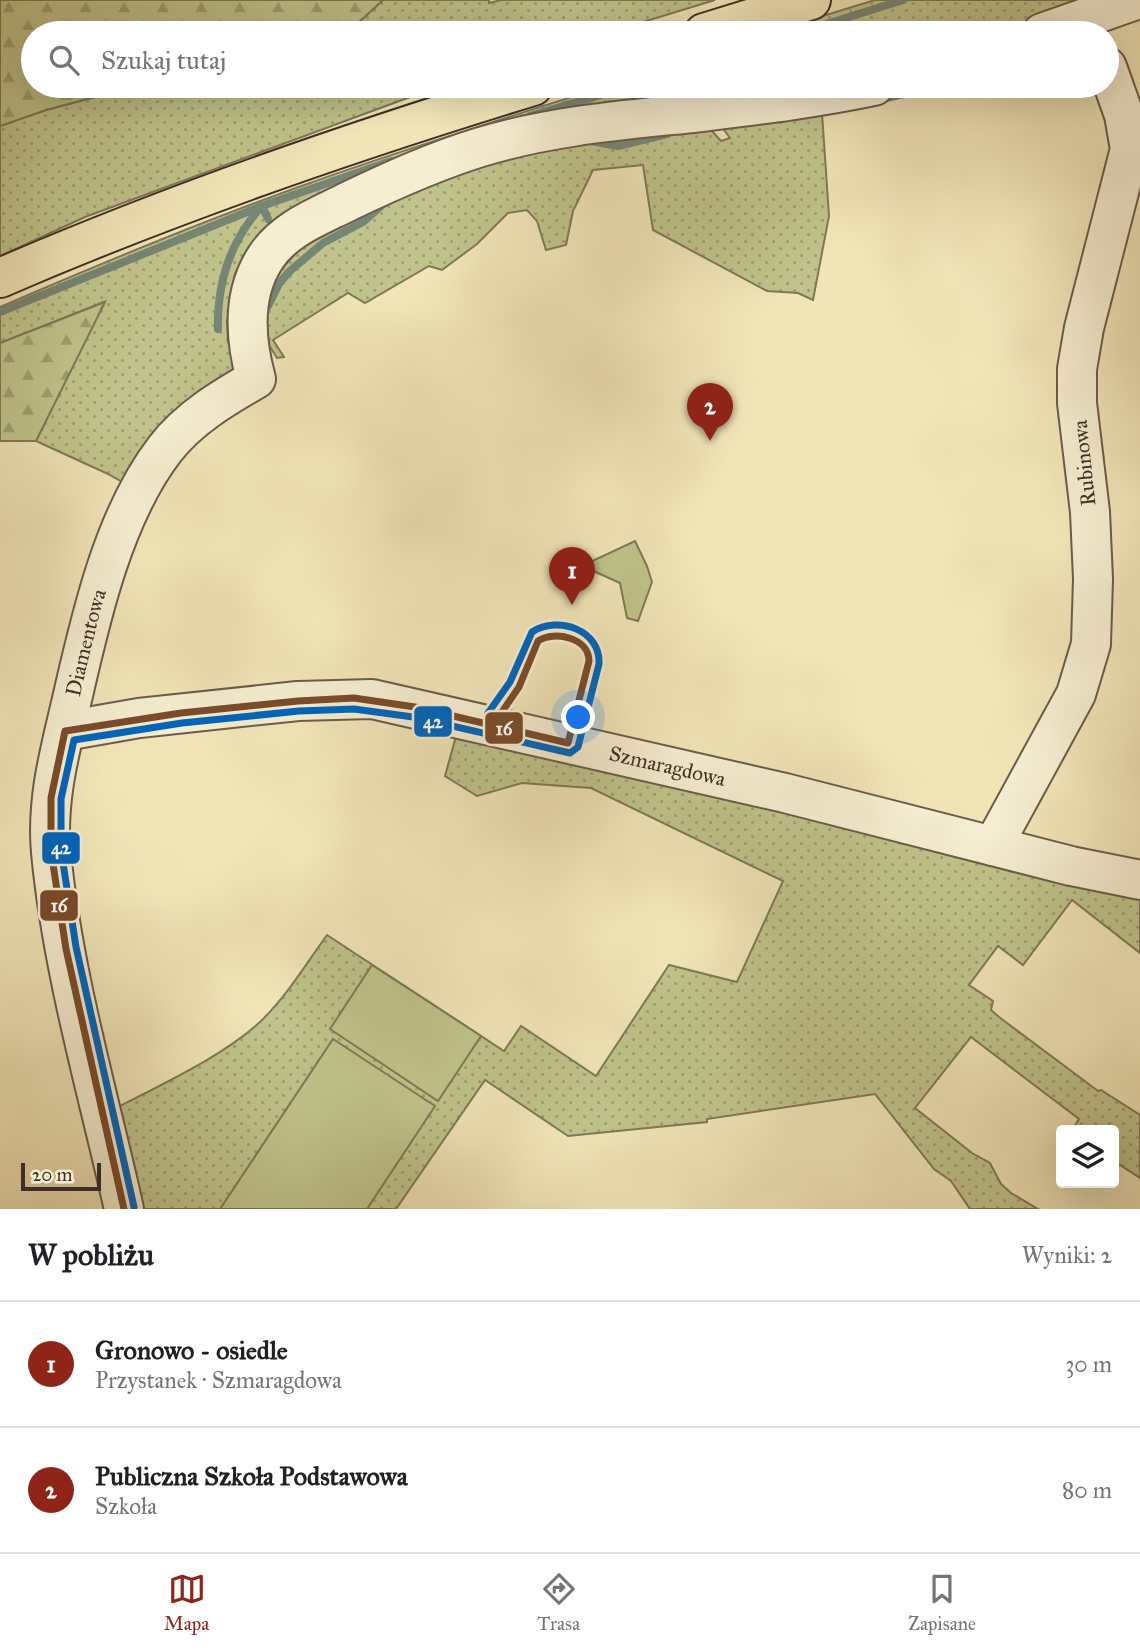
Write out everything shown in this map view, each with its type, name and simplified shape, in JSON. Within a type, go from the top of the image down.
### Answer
[{"type":"highway","points":[[743,21],[811,0]]},
{"type":"highway","points":[[0,278],[214,194],[401,126],[493,98]]},
{"type":"street","points":[[1099,21],[1136,0]]},
{"type":"street","name":"Rubinowa","points":[[993,846],[1076,694],[1091,644],[1093,579],[1090,512],[1077,403],[1077,376],[1084,328],[1130,149],[1132,112],[1119,89]]},
{"type":"street","name":"Diamentowa","points":[[124,1209],[66,949],[52,862],[51,798],[80,662],[112,555],[138,491],[150,470],[178,434],[224,397],[256,379],[247,342],[247,320],[252,291],[267,255],[292,231],[422,166],[483,146],[603,121],[810,98]]},
{"type":"street","name":"Szmaragdowa","points":[[65,731],[139,718],[298,701],[372,699],[785,793],[1071,866],[1140,880]]},
{"type":"green space","points":[[0,0],[383,0],[360,21],[21,21],[21,98],[91,98],[0,126]]},
{"type":"green space","points":[[383,0],[489,0],[489,3],[501,0],[715,0],[646,21],[360,21]]},
{"type":"green space","points":[[875,0],[1136,0],[1076,21],[806,21]]},
{"type":"green space","points":[[91,98],[407,98],[85,217],[0,256],[0,126]]},
{"type":"green space","points":[[569,98],[821,98],[829,216],[813,300],[798,293],[767,291],[653,230],[643,165],[593,170],[573,211],[566,245],[546,250],[537,221],[527,210],[508,213],[477,244],[442,270],[429,266],[365,303],[348,293],[273,340],[284,357],[277,358],[264,337],[262,311],[270,282],[304,244],[394,200],[407,186],[476,157],[571,136],[703,121],[721,141],[730,138],[722,127],[719,110],[703,112],[705,103],[665,105],[642,102],[572,112],[541,125],[472,140],[416,158],[325,194],[278,219],[254,241],[235,274],[227,321],[228,342],[247,342],[256,379],[218,402],[188,426],[162,454],[138,491],[36,441],[104,302],[0,343],[0,307],[154,242],[271,197]]},
{"type":"green space","points":[[105,302],[36,441],[0,441],[0,343]]},
{"type":"green space","points":[[635,541],[652,582],[638,621],[627,618],[620,583],[591,570],[588,563]]},
{"type":"green space","points":[[461,718],[1140,880],[1140,953],[1072,900],[1023,965],[998,946],[969,985],[993,1001],[991,1010],[999,1017],[1098,1091],[1101,1090],[1140,1115],[1140,1178],[1119,1164],[1119,1125],[1075,1125],[1079,1119],[971,1037],[915,1108],[972,1153],[990,1163],[1001,1184],[1038,1209],[970,1209],[951,1181],[934,1169],[875,1094],[707,1119],[707,1122],[568,1136],[485,1080],[396,1209],[124,1209],[103,1115],[185,1072],[245,1035],[279,1001],[327,935],[504,1051],[521,1026],[596,1076],[669,965],[737,982],[783,881],[591,788],[522,783],[477,796],[445,776]]},
{"type":"green space","points":[[372,965],[481,1036],[438,1101],[330,1029]]},
{"type":"green space","points":[[333,1039],[435,1106],[367,1209],[220,1209]]},
{"type":"waterway","points":[[836,21],[903,0]]},
{"type":"waterway","points":[[530,116],[591,98]]},
{"type":"waterway","points":[[878,100],[886,98]]},
{"type":"waterway","points":[[591,141],[618,146],[667,134]]},
{"type":"waterway","points":[[0,312],[262,206],[391,161]]},
{"type":"waterway","points":[[268,306],[280,282],[291,270],[323,243],[363,222],[389,199]]},
{"type":"waterway","points":[[218,329],[223,279],[234,248],[262,206],[268,219]]},
{"type":"transit line","name":"42","points":[[134,1207],[76,947],[61,850],[61,799],[74,740],[182,723],[299,711],[354,709],[413,717],[570,753],[578,747],[599,664],[598,652],[593,642],[586,634],[565,626],[542,627],[532,632],[510,682],[488,713]]},
{"type":"transit line","name":"16","points":[[124,1209],[66,949],[51,851],[51,798],[65,731],[181,713],[354,698],[415,707],[568,743],[589,661],[588,653],[577,642],[562,636],[538,641],[519,687],[493,725]]},
{"type":"place","name":"Publiczna Szkoła Podstawowa","points":[[710,441]]},
{"type":"place","name":"Gronowo - osiedle","points":[[572,605]]}]
